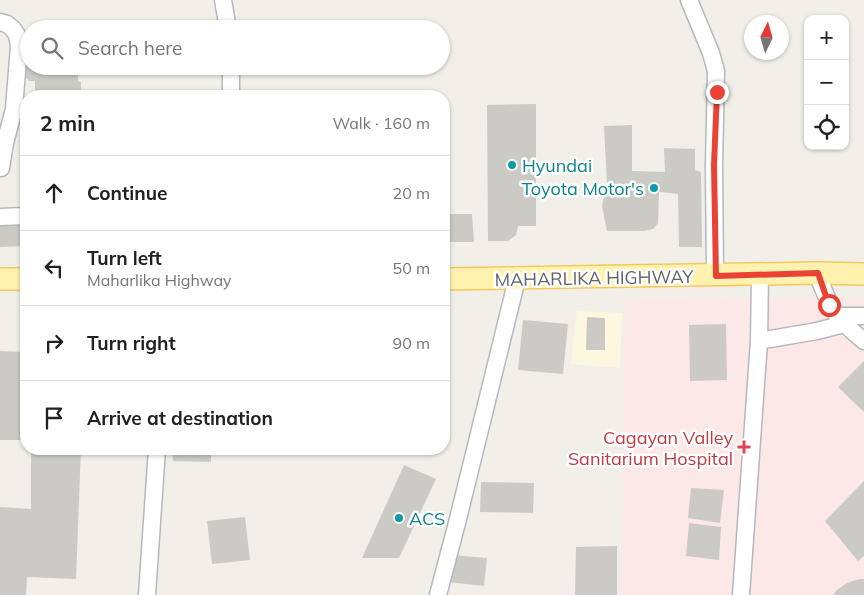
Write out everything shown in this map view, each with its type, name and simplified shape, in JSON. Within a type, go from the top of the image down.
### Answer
[{"type":"main road","name":"MAHARLIKA HIGHWAY","points":[[450,279],[760,276],[818,273],[864,274]]},
{"type":"main road","points":[[0,279],[20,279]]},
{"type":"street","points":[[223,0],[226,20]]},
{"type":"street","points":[[689,0],[711,53],[716,71],[714,165],[716,276]]},
{"type":"street","points":[[0,22],[6,24],[17,34],[19,46],[14,109],[5,143],[2,168],[0,168]]},
{"type":"street","points":[[231,75],[231,90]]},
{"type":"street","points":[[0,217],[20,216]]},
{"type":"street","points":[[818,273],[829,305],[840,320],[864,340]]},
{"type":"street","points":[[741,595],[758,341],[760,276]]},
{"type":"street","points":[[438,595],[517,279]]},
{"type":"street","points":[[758,341],[818,331],[840,320],[864,316]]},
{"type":"street","points":[[148,595],[157,455]]},
{"type":"shaded area","name":"Cagayan Valley Sanitarium Hospital","points":[[864,298],[864,595],[622,595],[625,299]]},
{"type":"shaded area","points":[[577,311],[622,313],[620,368],[571,364]]},
{"type":"building","points":[[25,75],[78,75],[78,81],[81,82],[81,90],[35,90],[35,81],[29,81],[25,78]]},
{"type":"building","name":"Hyundai","points":[[536,104],[536,226],[518,226],[516,235],[508,241],[488,241],[487,105]]},
{"type":"building","name":"Toyota Motor's","points":[[632,125],[632,171],[665,172],[664,148],[695,149],[695,170],[701,172],[702,247],[679,247],[678,194],[659,192],[658,223],[653,229],[644,231],[607,231],[602,206],[607,184],[604,126]]},
{"type":"building","points":[[450,214],[472,214],[474,242],[450,242]]},
{"type":"building","points":[[20,220],[20,246],[0,247],[0,221]]},
{"type":"building","points":[[587,317],[605,318],[605,350],[586,350]]},
{"type":"building","points":[[523,320],[568,324],[563,374],[518,370]]},
{"type":"building","points":[[726,324],[727,380],[690,381],[689,325]]},
{"type":"building","points":[[0,351],[20,352],[20,440],[0,440]]},
{"type":"building","points":[[864,361],[864,412],[838,387]]},
{"type":"building","points":[[31,455],[81,455],[76,579],[27,577],[26,595],[0,595],[0,507],[31,509]]},
{"type":"building","points":[[172,455],[211,455],[211,462],[173,461]]},
{"type":"building","name":"ACS","points":[[404,465],[436,479],[399,558],[362,558]]},
{"type":"building","points":[[864,481],[864,556],[858,561],[825,521]]},
{"type":"building","points":[[481,482],[534,483],[533,513],[480,512]]},
{"type":"building","points":[[691,488],[724,490],[720,523],[688,518]]},
{"type":"building","points":[[245,517],[250,560],[212,564],[207,521]]},
{"type":"building","points":[[689,523],[721,527],[719,560],[686,556]]},
{"type":"building","points":[[617,546],[617,595],[575,595],[576,547]]},
{"type":"building","points":[[452,555],[487,558],[484,586],[449,582]]},
{"type":"building","points":[[864,579],[864,595],[833,595],[847,583]]},
{"type":"place","name":"Hyundai","points":[[512,165]]},
{"type":"place","name":"Toyota Motor's","points":[[654,188]]},
{"type":"place","name":"Cagayan Valley Sanitarium Hospital","points":[[744,447]]},
{"type":"place","name":"ACS","points":[[399,518]]},
{"type":"route","points":[[717,92],[714,165],[716,276],[818,273],[829,305]]}]
